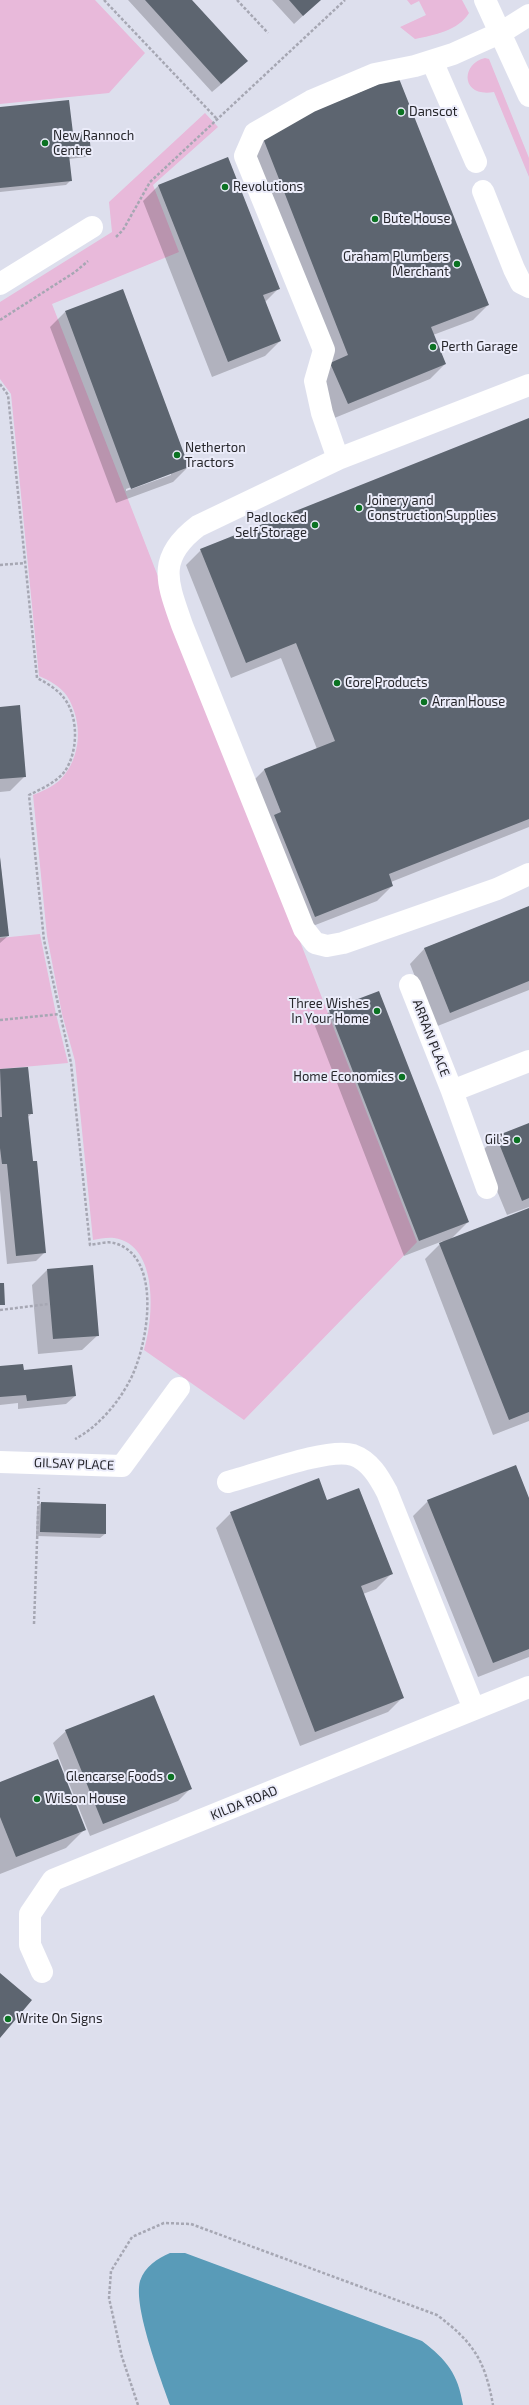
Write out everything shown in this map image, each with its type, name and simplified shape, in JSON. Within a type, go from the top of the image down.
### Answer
[{"type":"street","points":[[485,0],[502,32],[529,96]]},
{"type":"street","points":[[338,460],[322,413],[314,381],[324,350],[245,156],[255,133],[312,102],[375,74],[453,54],[502,32],[529,15]]},
{"type":"street","points":[[432,60],[476,162]]},
{"type":"street","points":[[483,191],[514,269],[521,283],[529,287]]},
{"type":"street","points":[[0,284],[92,227]]},
{"type":"street","points":[[529,385],[338,460],[198,526],[182,538],[168,565],[171,591],[182,625],[304,929],[315,943],[327,946],[343,943],[498,889],[529,874]]},
{"type":"street","name":"ARRAN PLACE","points":[[410,985],[452,1091],[487,1188]]},
{"type":"street","name":"ARRAN PLACE","points":[[452,1091],[529,1061]]},
{"type":"street","name":"GILSAY PLACE","points":[[0,1462],[122,1466],[179,1388]]},
{"type":"street","points":[[228,1482],[320,1456],[338,1453],[352,1455],[369,1465],[387,1492],[474,1709]]},
{"type":"street","name":"KILDA ROAD","points":[[42,1972],[30,1945],[30,1914],[53,1880],[529,1687]]},
{"type":"path","points":[[104,0],[217,119]]},
{"type":"path","points":[[237,0],[268,33]]},
{"type":"path","points":[[111,240],[123,230],[150,182],[345,0]]},
{"type":"path","points":[[0,320],[75,272],[93,256]]},
{"type":"path","points":[[0,384],[8,395],[37,678],[47,683],[65,699],[74,729],[75,744],[64,771],[48,785],[30,795],[44,940],[59,1014],[71,1062],[90,1245],[113,1242],[135,1254],[142,1266],[147,1301],[146,1329],[141,1356],[129,1382],[104,1417],[76,1439]]},
{"type":"path","points":[[0,566],[25,563]]},
{"type":"path","points":[[0,1020],[59,1014]]},
{"type":"path","points":[[0,1310],[48,1304]]},
{"type":"path","points":[[34,1624],[39,1487]]},
{"type":"path","points":[[138,2405],[122,2357],[109,2298],[112,2271],[132,2237],[164,2223],[191,2224],[437,2315],[461,2333],[478,2354],[489,2380],[493,2405]]},
{"type":"shaded area","points":[[0,0],[95,0],[145,53],[109,93],[0,104]]},
{"type":"shaded area","points":[[407,0],[462,0],[469,13],[459,24],[452,28],[438,34],[415,39],[400,27],[426,15],[419,1],[411,5]]},
{"type":"shaded area","points":[[485,58],[489,59],[529,158],[529,177],[494,92],[483,93],[475,90],[470,85],[468,80],[468,73],[471,67],[477,61]]},
{"type":"shaded area","points":[[205,113],[218,127],[153,185],[179,252],[52,304],[417,1242],[244,1420],[144,1350],[150,1320],[151,1303],[150,1285],[146,1268],[139,1254],[129,1243],[114,1238],[93,1240],[75,1061],[62,1014],[47,936],[33,795],[54,785],[67,771],[73,761],[76,750],[78,728],[76,717],[67,696],[54,684],[39,676],[11,394],[0,379],[0,302],[112,232],[109,202]]},
{"type":"shaded area","points":[[40,934],[56,1014],[68,1063],[0,1069],[0,938]]},
{"type":"water","points":[[170,2253],[185,2253],[422,2341],[445,2361],[450,2368],[458,2385],[463,2405],[170,2405],[144,2325],[140,2308],[139,2293],[140,2281],[148,2267]]},
{"type":"building","points":[[145,0],[192,0],[248,61],[221,84]]},
{"type":"building","points":[[289,0],[321,0],[303,16]]},
{"type":"building","name":"Bute House","points":[[398,76],[489,305],[431,327],[446,364],[348,404],[330,363],[348,355],[261,133]]},
{"type":"building","name":"New Rannoch Centre","points":[[69,100],[73,133],[89,131],[91,153],[69,155],[72,181],[0,188],[0,107]]},
{"type":"building","points":[[228,157],[280,289],[263,295],[281,341],[228,362],[158,185]]},
{"type":"building","points":[[123,289],[189,467],[131,489],[65,311]]},
{"type":"building","name":"Arran House","points":[[529,418],[529,819],[389,874],[393,886],[315,917],[274,815],[281,812],[264,769],[335,741],[296,643],[246,663],[200,549]]},
{"type":"building","points":[[20,705],[26,777],[0,779],[0,707]]},
{"type":"building","points":[[0,857],[9,936],[0,937]]},
{"type":"building","points":[[529,906],[529,981],[450,1013],[424,948]]},
{"type":"building","points":[[379,991],[469,1222],[419,1241],[329,1010]]},
{"type":"building","points":[[28,1067],[33,1114],[28,1114],[33,1161],[37,1161],[46,1253],[16,1256],[7,1164],[2,1164],[0,1148],[0,1117],[2,1117],[0,1069]]},
{"type":"building","points":[[529,1123],[529,1198],[522,1201],[496,1136]]},
{"type":"building","points":[[529,1208],[529,1412],[509,1420],[439,1243]]},
{"type":"building","points":[[93,1265],[99,1336],[53,1339],[47,1269]]},
{"type":"building","points":[[0,1283],[4,1283],[5,1305],[0,1305]]},
{"type":"building","points":[[23,1364],[24,1370],[72,1365],[76,1396],[27,1401],[26,1395],[0,1397],[0,1366]]},
{"type":"building","points":[[516,1465],[529,1498],[529,1649],[493,1663],[427,1500]]},
{"type":"building","points":[[319,1478],[327,1500],[359,1488],[393,1574],[361,1586],[404,1698],[315,1732],[230,1512]]},
{"type":"building","points":[[41,1502],[106,1504],[106,1534],[40,1532]]},
{"type":"building","points":[[154,1695],[192,1789],[103,1824],[65,1730]]},
{"type":"building","name":"Wilson House","points":[[58,1759],[86,1830],[16,1857],[0,1817],[0,1782]]},
{"type":"building","name":"Write On Signs","points":[[0,1973],[32,2000],[0,2038]]},
{"type":"place","name":"Danscot","points":[[401,112]]},
{"type":"place","name":"New Rannoch Centre","points":[[45,143]]},
{"type":"place","name":"Revolutions","points":[[225,187]]},
{"type":"place","name":"Bute House","points":[[375,219]]},
{"type":"place","name":"Graham Plumbers Merchant","points":[[457,264]]},
{"type":"place","name":"Perth Garage","points":[[433,347]]},
{"type":"place","name":"Netherton Tractors","points":[[177,455]]},
{"type":"place","name":"Joinery and Construction Supplies","points":[[359,508]]},
{"type":"place","name":"Padlocked Self Storage","points":[[315,525]]},
{"type":"place","name":"Core Products","points":[[337,683]]},
{"type":"place","name":"Arran House","points":[[424,702]]},
{"type":"place","name":"Three Wishes In Your Home","points":[[377,1011]]},
{"type":"place","name":"Home Economics","points":[[402,1077]]},
{"type":"place","name":"Gil’s","points":[[517,1140]]},
{"type":"place","name":"Glencarse Foods","points":[[171,1777]]},
{"type":"place","name":"Wilson House","points":[[37,1799]]},
{"type":"place","name":"Write On Signs","points":[[8,2019]]}]
